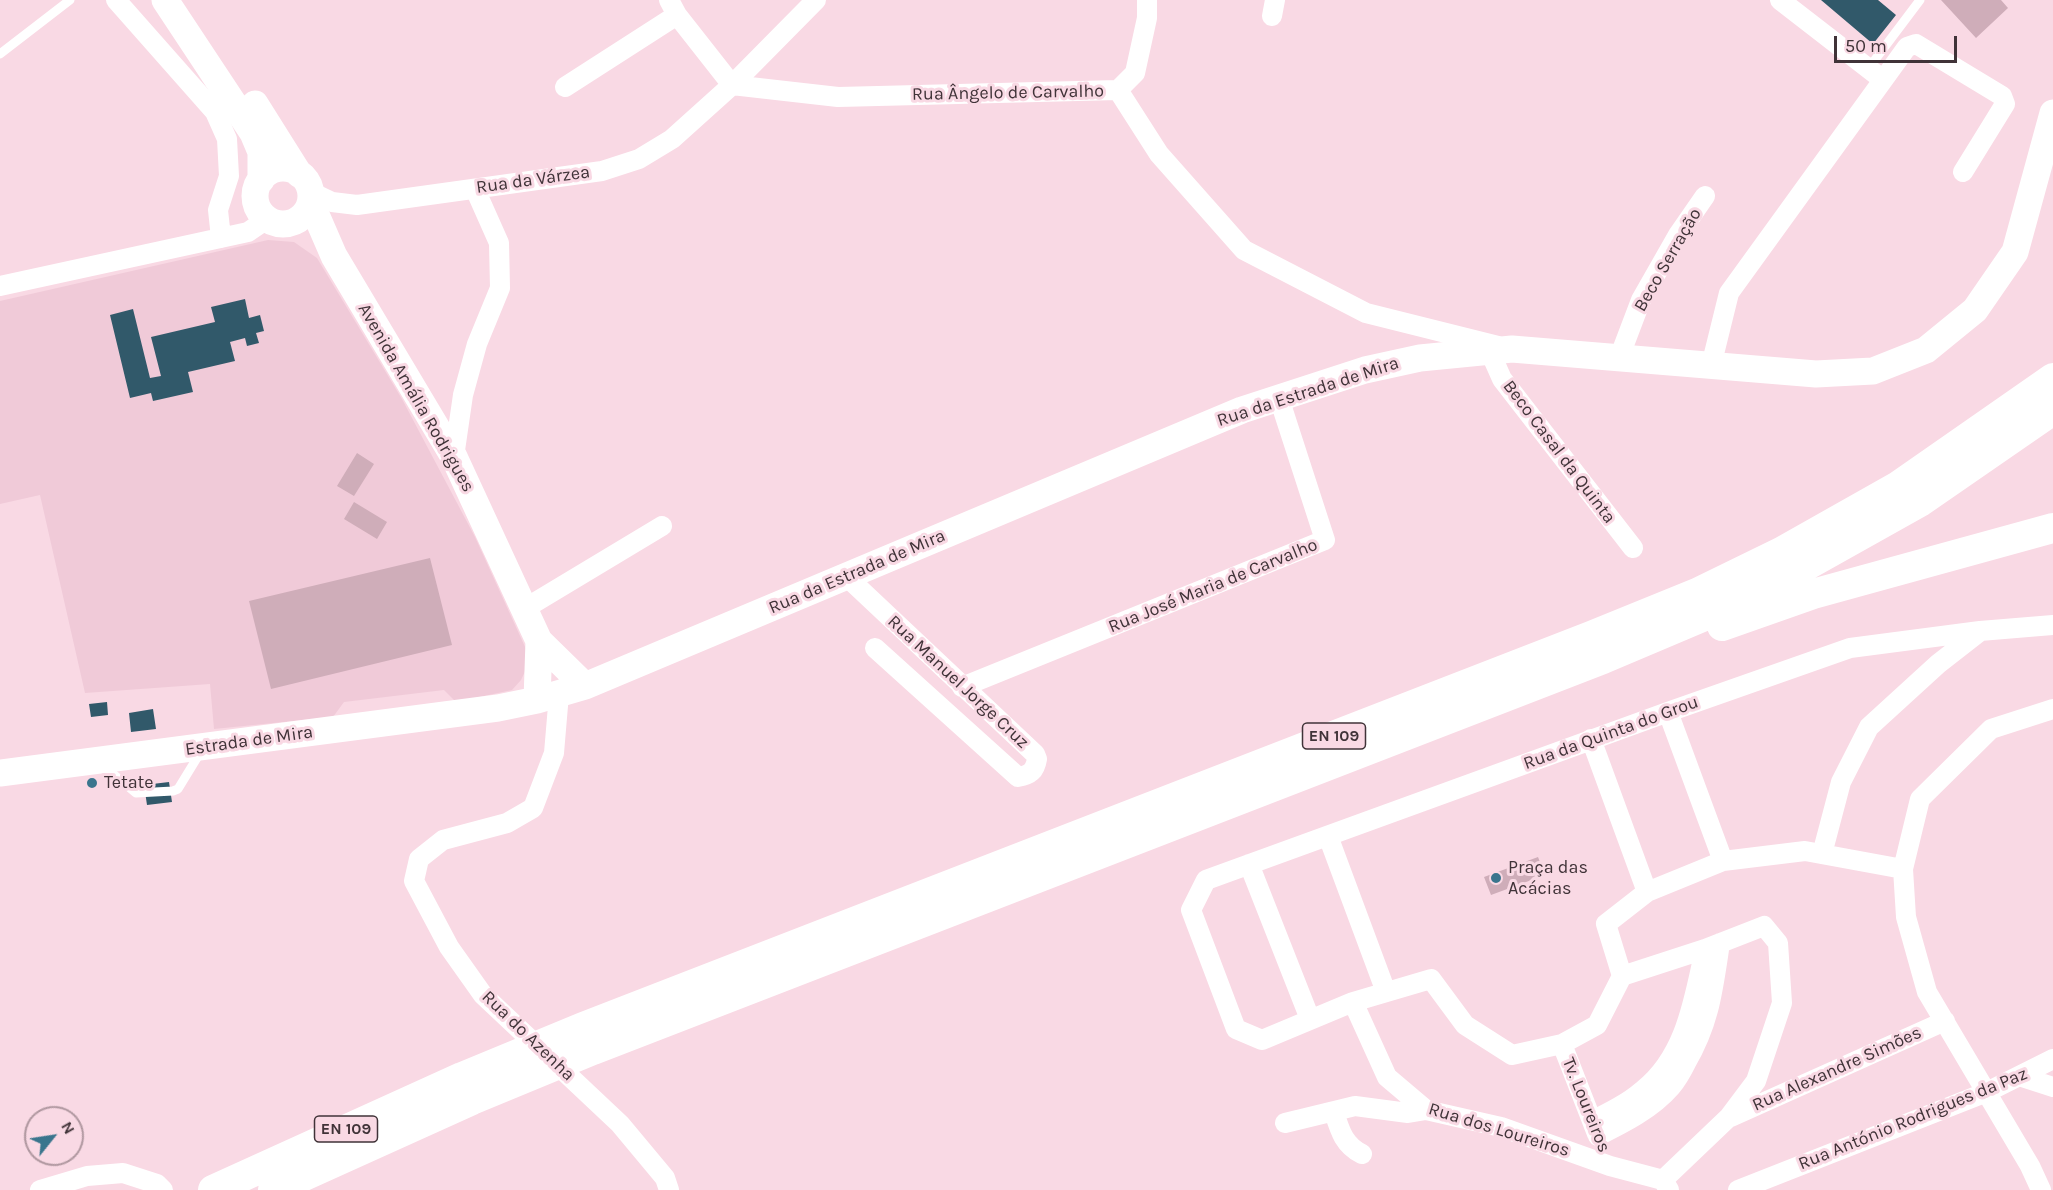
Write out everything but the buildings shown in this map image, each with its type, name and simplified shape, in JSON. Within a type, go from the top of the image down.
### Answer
[{"type":"main road","name":"EN 109","points":[[221,1186],[1697,592],[1782,552],[1898,486],[2053,378]]},
{"type":"main road","name":"EN 109","points":[[588,1038],[1603,659],[1707,615],[1795,572],[1920,502],[2053,410]]},
{"type":"main road","points":[[1603,659],[1702,633],[1813,594],[2053,528]]},
{"type":"main road","name":"EN 109","points":[[273,1190],[467,1088]]},
{"type":"street","points":[[116,0],[215,112],[227,139],[229,176],[218,210],[221,238]]},
{"type":"street","points":[[165,0],[253,133],[261,152],[261,180]]},
{"type":"street","name":"Avenida Amália Rodrigues","points":[[187,0],[307,189],[334,256],[454,457],[539,641],[548,697]]},
{"type":"street","name":"Rua da Várzea","points":[[307,189],[333,202],[357,205],[602,171],[639,159],[672,139],[732,85],[816,0]]},
{"type":"street","points":[[1118,90],[1135,74],[1147,18],[1147,0]]},
{"type":"street","points":[[1780,0],[1875,74]]},
{"type":"street","points":[[565,87],[673,7],[732,85]]},
{"type":"street","points":[[1711,366],[1729,293],[1875,74],[1907,47],[1916,44],[2001,96],[2005,104],[1963,172]]},
{"type":"street","name":"Rua Ângelo de Carvalho","points":[[732,85],[838,97],[1118,90],[1159,154],[1244,250],[1366,313],[1501,350]]},
{"type":"street","name":"Rua da Estrada de Mira","points":[[498,708],[585,686],[1242,410],[1365,370],[1409,360],[1501,350],[1816,374],[1873,371],[1926,350],[1975,310],[2015,252],[2053,113]]},
{"type":"street","points":[[1,285],[248,232],[277,221],[298,220],[306,213],[307,189],[290,169],[268,172],[256,190],[256,201],[260,211],[277,221]]},
{"type":"street","points":[[454,457],[463,394],[477,344],[500,288],[499,243],[474,189]]},
{"type":"street","name":"Beco Serração","points":[[1619,358],[1641,300],[1678,235],[1704,196]]},
{"type":"street","name":"Avenida Amália Rodrigues","points":[[277,221],[334,256]]},
{"type":"street","name":"Beco Casal da Quinta","points":[[1501,350],[1502,379],[1633,548]]},
{"type":"street","name":"Rua José Maria de Carvalho","points":[[962,687],[1325,540],[1279,398]]},
{"type":"street","points":[[524,609],[662,526]]},
{"type":"street","name":"Rua Manuel Jorge Cruz","points":[[846,576],[1035,754],[1037,759],[1035,767],[1029,775],[1018,777],[875,648]]},
{"type":"street","name":"Rua da Quinta do Grou","points":[[1562,1044],[1512,1055],[1465,1025],[1431,979],[1353,1002],[1262,1040],[1236,1029],[1191,909],[1206,880],[1591,739],[1850,648],[1980,631],[2053,625]]},
{"type":"street","points":[[1822,854],[1841,782],[1869,727],[1938,664],[1980,631]]},
{"type":"street","name":"Avenida Amália Rodrigues","points":[[539,641],[585,686]]},
{"type":"street","name":"Rua do Azenha","points":[[548,697],[554,753],[533,808],[507,823],[443,840],[419,859],[414,881],[449,947],[483,995],[620,1124],[665,1178],[669,1190]]},
{"type":"street","name":"Estrada de Mira","points":[[0,773],[498,708]]},
{"type":"street","points":[[2041,1190],[2030,1166],[1927,992],[1906,917],[1903,870],[1920,799],[1991,729],[2053,709]]},
{"type":"street","points":[[1668,712],[1723,861]]},
{"type":"street","points":[[1591,739],[1647,892]]},
{"type":"street","points":[[1328,836],[1386,992]]},
{"type":"street","points":[[1562,1044],[1597,1025],[1622,976],[1606,924],[1647,892],[1723,861],[1805,851],[1903,870]]},
{"type":"street","points":[[1249,864],[1310,1019]]},
{"type":"street","points":[[1622,976],[1764,926],[1778,943],[1782,1003],[1756,1081],[1729,1117],[1666,1185]]},
{"type":"street","points":[[1595,1129],[1618,1108],[1645,1089],[1661,1072],[1676,1050],[1688,1022],[1712,946]]},
{"type":"street","name":"Rua dos Loureiros","points":[[1353,1002],[1387,1077],[1426,1110],[1501,1127],[1666,1185]]},
{"type":"street","name":"Rua Alexandre Simões","points":[[1729,1117],[1945,1021]]},
{"type":"street","name":"Tv. Loureiros","points":[[1562,1044],[1610,1166]]},
{"type":"street","name":"Rua António Rodrigues da Paz","points":[[1738,1190],[1987,1092],[2053,1059]]},
{"type":"street","points":[[2019,1076],[2053,1087]]},
{"type":"street","points":[[1285,1123],[1355,1106],[1408,1113],[1426,1110]]},
{"type":"street","points":[[1334,1112],[1345,1141],[1352,1149],[1362,1154]]},
{"type":"street","points":[[40,1190],[87,1176],[123,1173],[158,1185],[163,1190]]},
{"type":"lane","points":[[0,54],[70,0]]},
{"type":"lane","points":[[1875,74],[1920,0]]},
{"type":"lane","points":[[97,761],[136,793],[173,791],[178,789],[203,747]]},
{"type":"shaded area","points":[[1941,0],[2001,0],[2008,8],[1976,38]]},
{"type":"shaded area","points":[[268,240],[294,242],[317,258],[402,399],[475,537],[526,649],[527,667],[521,680],[512,690],[456,702],[444,690],[344,702],[333,717],[214,729],[210,684],[85,693],[40,495],[0,504],[0,301]]},
{"type":"shaded area","points":[[357,453],[374,464],[354,496],[337,486]]},
{"type":"shaded area","points":[[354,502],[387,522],[377,539],[344,519]]},
{"type":"shaded area","points":[[430,558],[452,645],[271,689],[249,601]]},
{"type":"shaded area","points":[[1538,857],[1545,875],[1491,895],[1484,877]]},
{"type":"place","name":"Tetate","points":[[92,783]]},
{"type":"place","name":"Praça das Acácias","points":[[1496,878]]}]
